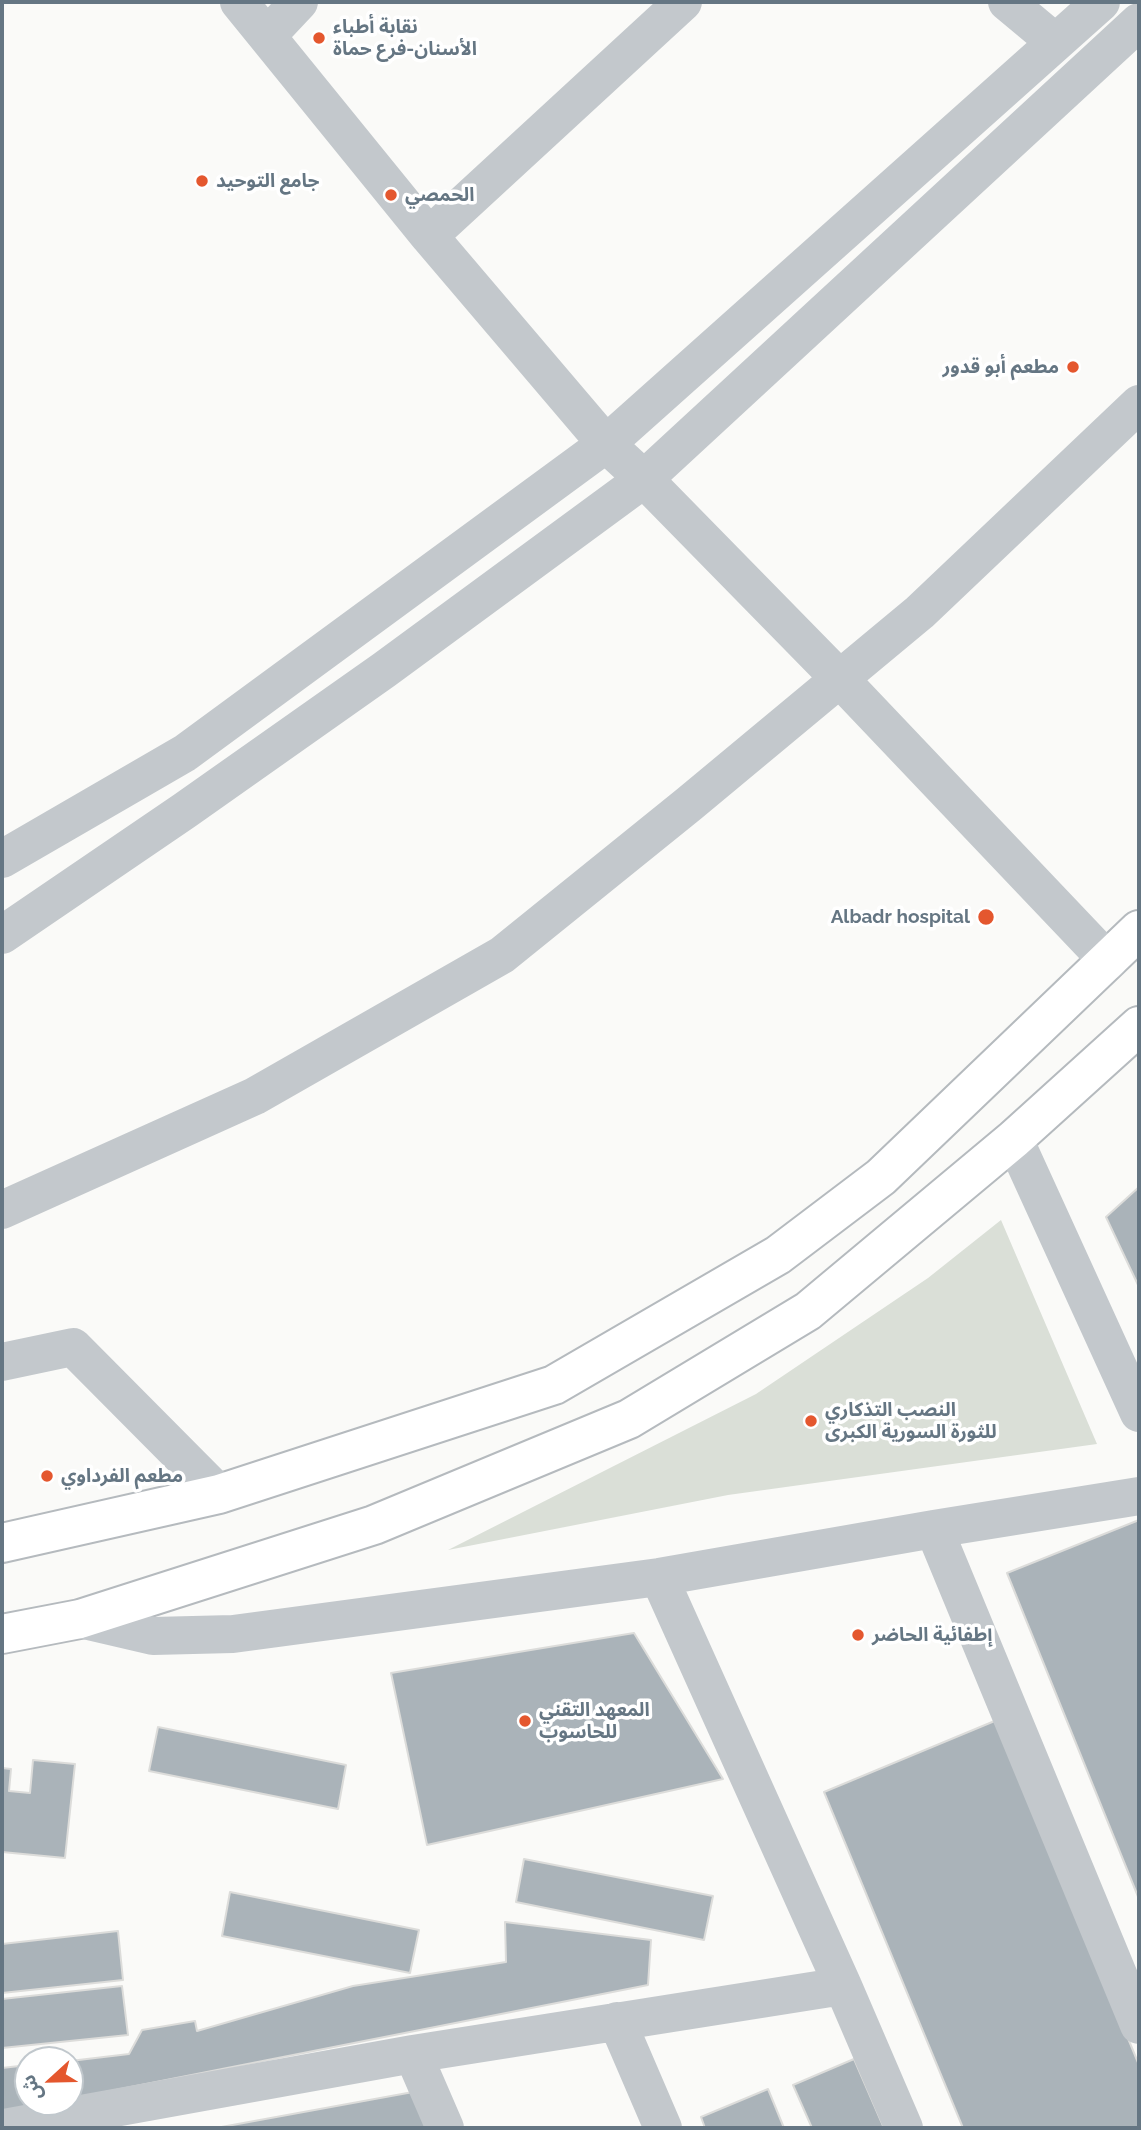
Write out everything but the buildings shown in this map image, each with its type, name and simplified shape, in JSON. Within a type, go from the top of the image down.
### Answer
[{"type":"main road","points":[[2,1543],[219,1494],[555,1385],[778,1255],[881,1177],[1139,930]]},
{"type":"main road","points":[[2,1634],[80,1619],[374,1525],[629,1419],[808,1311],[1014,1139],[1139,1026]]},
{"type":"street","points":[[239,2],[429,236],[606,444],[644,479],[839,678],[1108,961]]},
{"type":"street","points":[[267,36],[299,2]]},
{"type":"street","points":[[429,236],[682,2]]},
{"type":"street","points":[[1007,2],[1055,42]]},
{"type":"street","points":[[2,859],[185,753],[606,444],[1101,2]]},
{"type":"street","points":[[2,935],[384,670],[644,479],[1139,22]]},
{"type":"street","points":[[2,1210],[255,1096],[502,955],[919,612],[1139,404]]},
{"type":"street","points":[[1014,1139],[1139,1413]]},
{"type":"street","points":[[2,1362],[73,1347],[219,1494]]},
{"type":"street","points":[[80,1619],[153,1636],[233,1634],[659,1577],[1139,1496]]},
{"type":"street","points":[[934,1529],[1139,2025]]},
{"type":"street","points":[[659,1577],[904,2128]]},
{"type":"street","points":[[4,2128],[413,2054],[843,1986]]},
{"type":"street","points":[[617,2021],[663,2128]]},
{"type":"street","points":[[413,2054],[445,2128]]},
{"type":"shaded area","points":[[1001,1220],[1097,1444],[728,1495],[448,1550],[756,1394],[928,1278]]},
{"type":"place","name":"نقابة أطباء الأسنان-فرع حماة","points":[[319,38]]},
{"type":"place","name":"جامع التوحيد","points":[[202,181]]},
{"type":"place","name":"الحمصي","points":[[391,195]]},
{"type":"place","name":"مطعم أبو قدور","points":[[1073,367]]},
{"type":"place","name":"Albadr hospital","points":[[986,917]]},
{"type":"place","name":"النصب التذكاري للثورة السورية الكبرى","points":[[811,1421]]},
{"type":"place","name":"مطعم الفرداوي","points":[[47,1476]]},
{"type":"place","name":"إطفائية الحاضر","points":[[858,1635]]},
{"type":"place","name":"المعهد التقني للحاسوب","points":[[525,1721]]}]
